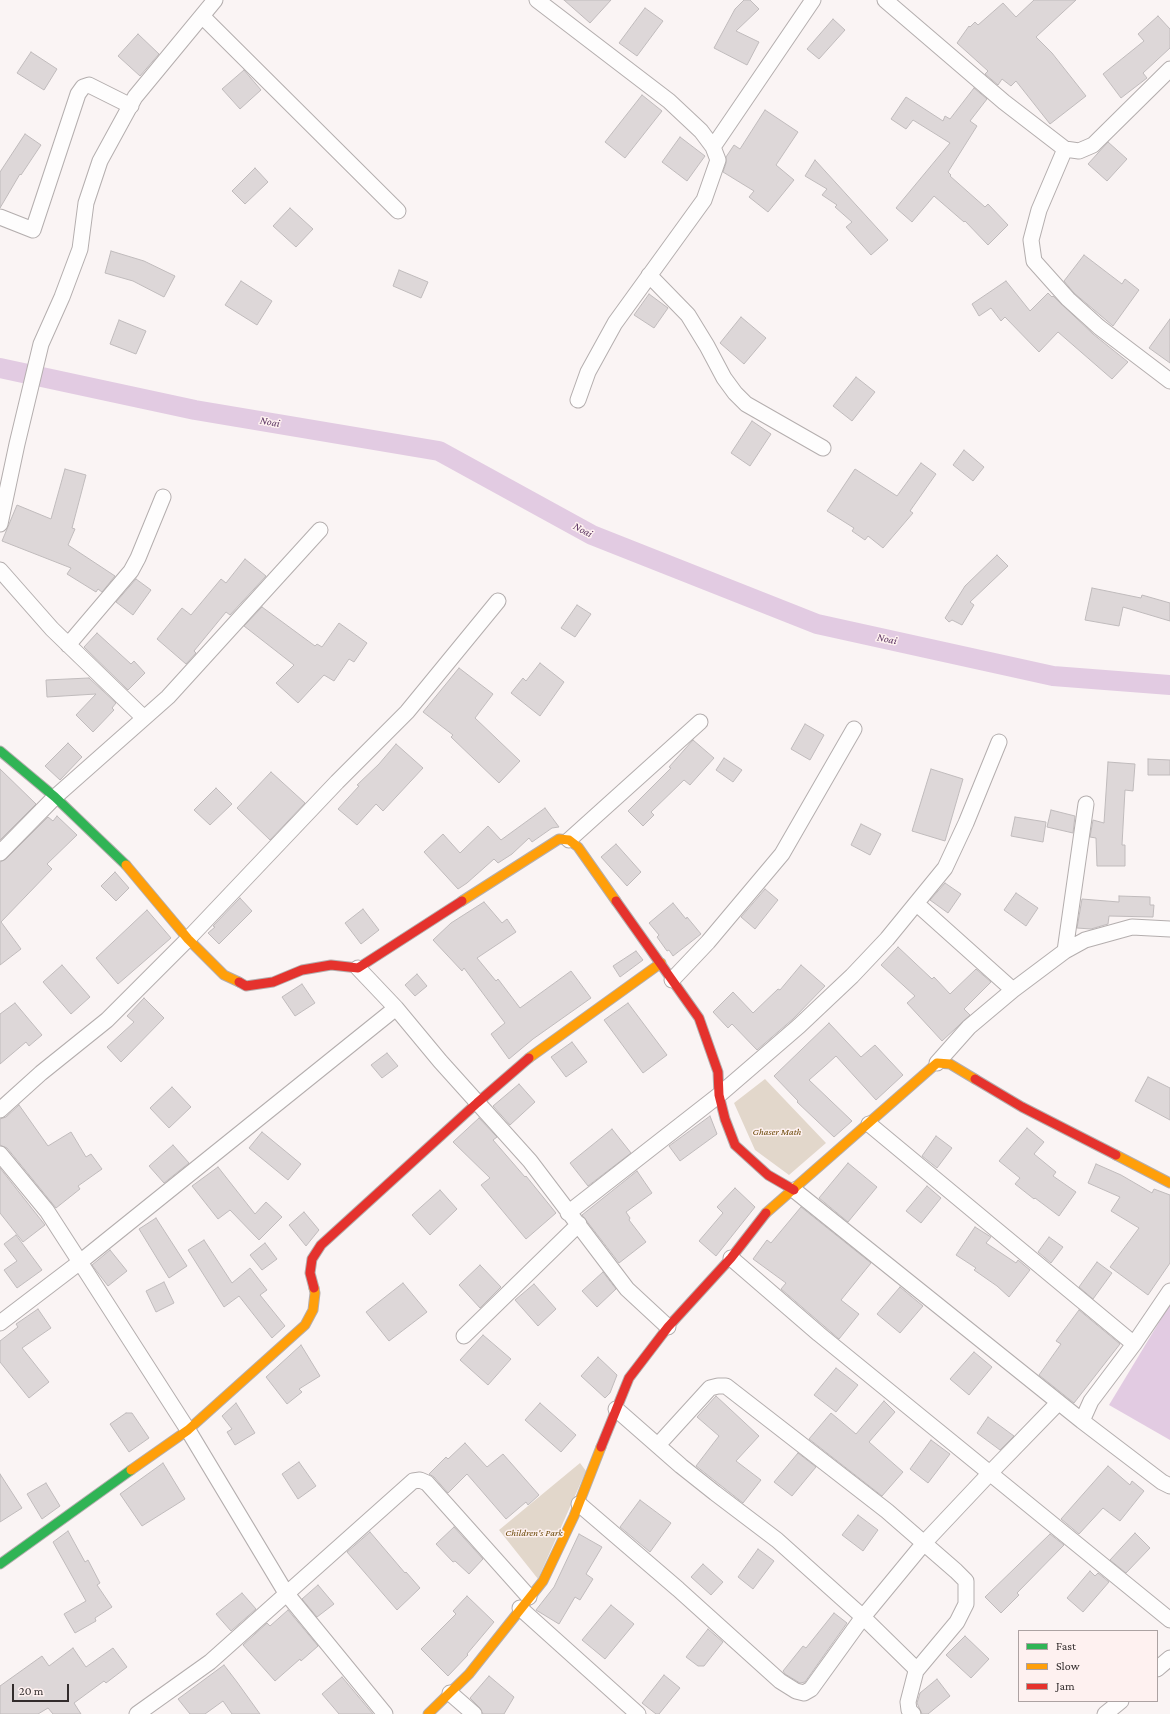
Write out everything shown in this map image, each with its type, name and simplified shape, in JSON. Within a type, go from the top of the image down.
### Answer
[{"type":"street","points":[[0,524],[41,344],[62,297],[80,249],[86,203],[100,161],[135,97],[215,0]]},
{"type":"street","points":[[538,0],[669,101],[701,131],[713,147],[718,160],[704,200],[615,323],[588,372],[578,400]]},
{"type":"street","points":[[713,147],[813,0]]},
{"type":"street","points":[[885,0],[1004,102],[1065,149],[1079,151],[1093,144],[1170,69]]},
{"type":"street","points":[[202,16],[398,211]]},
{"type":"street","points":[[0,217],[33,230],[78,94],[82,87],[88,85],[130,106]]},
{"type":"street","points":[[1065,149],[1039,210],[1031,240],[1034,262],[1068,299],[1099,327],[1170,381]]},
{"type":"street","points":[[649,275],[688,315],[724,378],[735,394],[746,404],[823,448]]},
{"type":"street","points":[[68,645],[131,571],[138,558],[163,497]]},
{"type":"street","points":[[0,853],[55,797],[168,697],[320,530]]},
{"type":"street","points":[[0,570],[52,629],[144,718]]},
{"type":"street","points":[[0,1110],[41,1072],[107,1020],[188,939],[337,782],[407,712],[498,600]]},
{"type":"street","points":[[569,840],[700,722]]},
{"type":"street","points":[[672,980],[708,942],[782,854],[854,729]]},
{"type":"street","points":[[568,1212],[719,1095],[799,1026],[852,976],[917,904],[945,868],[966,823],[998,742]]},
{"type":"street","points":[[0,751],[55,797],[123,862],[188,939],[224,975],[246,986],[273,982],[302,970],[331,965],[358,968],[559,839],[569,840],[578,847],[699,1018],[718,1072],[719,1095],[725,1119],[735,1145],[768,1175],[794,1190],[1058,1403],[1162,1482],[1170,1486]]},
{"type":"street","points":[[1065,952],[1086,804]]},
{"type":"street","points":[[917,904],[1013,990]]},
{"type":"street","points":[[428,1714],[469,1674],[543,1581],[579,1504],[629,1378],[668,1327],[731,1258],[764,1215],[937,1063],[969,1027],[1013,990],[1065,952],[1085,940],[1132,927],[1170,929]]},
{"type":"street","points":[[0,1564],[188,1430],[305,1325],[314,1310],[315,1293],[310,1273],[312,1259],[321,1245],[477,1103],[540,1049],[661,964]]},
{"type":"street","points":[[358,968],[396,1008],[440,1061],[530,1161],[628,1289],[668,1327]]},
{"type":"street","points":[[0,1323],[80,1262],[396,1008]]},
{"type":"street","points":[[937,1063],[950,1064],[1022,1107],[1170,1183]]},
{"type":"street","points":[[869,1124],[1134,1344]]},
{"type":"street","points":[[0,1154],[47,1211],[188,1430],[286,1593],[385,1714]]},
{"type":"street","points":[[464,1336],[579,1224]]},
{"type":"street","points":[[731,1258],[819,1334],[1170,1620]]},
{"type":"street","points":[[1082,1421],[1091,1401],[1134,1344],[1170,1291]]},
{"type":"street","points":[[658,1445],[710,1388],[726,1386],[887,1511],[966,1581],[966,1604],[957,1622],[916,1671],[908,1702],[909,1710],[913,1714]]},
{"type":"street","points":[[579,1504],[678,1589],[780,1681],[796,1691],[804,1693],[811,1689],[864,1617],[924,1543],[1058,1403]]},
{"type":"street","points":[[616,1409],[715,1493],[777,1540],[864,1617],[914,1667],[916,1671]]},
{"type":"street","points":[[137,1714],[210,1662],[413,1481],[420,1480],[427,1483],[524,1603],[638,1714]]},
{"type":"street","points":[[1158,1668],[1170,1658]]},
{"type":"street","points":[[450,1693],[474,1714]]},
{"type":"street","points":[[1105,1714],[1120,1702]]},
{"type":"green space","name":"Ghaser Math","points":[[765,1079],[826,1143],[789,1175],[755,1150],[734,1103]]},
{"type":"green space","name":"Children's Park","points":[[580,1463],[586,1471],[538,1579],[499,1530]]},
{"type":"shaded area","points":[[1170,1304],[1170,1440],[1109,1405]]},
{"type":"building","points":[[564,0],[611,0],[590,23]]},
{"type":"building","points":[[744,0],[750,0],[759,9],[736,31],[759,42],[747,65],[714,48],[735,9]]},
{"type":"building","points":[[1034,0],[1076,0],[1036,37],[1052,53],[1086,96],[1050,124],[1016,81],[1011,86],[1002,79],[998,85],[985,74],[988,71],[957,43],[969,26],[970,27],[975,22],[978,25],[1003,3],[1016,17]]},
{"type":"building","points":[[645,8],[663,21],[637,56],[619,43]]},
{"type":"building","points":[[1158,16],[1170,29],[1170,48],[1143,73],[1147,78],[1121,98],[1103,74],[1144,41],[1138,34]]},
{"type":"building","points":[[833,19],[845,30],[819,59],[807,49]]},
{"type":"building","points":[[138,34],[159,54],[140,76],[118,56]]},
{"type":"building","points":[[31,52],[57,69],[44,90],[17,73]]},
{"type":"building","points":[[244,70],[261,90],[240,109],[222,89]]},
{"type":"building","points":[[974,88],[987,99],[970,121],[977,126],[948,172],[951,175],[950,176],[985,207],[988,204],[1008,225],[988,245],[965,221],[964,222],[934,196],[912,222],[896,208],[950,143],[913,120],[906,129],[891,119],[906,97],[943,121],[945,116],[950,119]]},
{"type":"building","points":[[642,95],[662,111],[625,158],[605,142]]},
{"type":"building","points":[[765,110],[798,132],[776,165],[794,180],[768,212],[749,197],[754,191],[723,172],[726,157],[734,145],[740,149]]},
{"type":"building","points":[[25,134],[41,145],[21,175],[20,174],[0,208],[0,172]]},
{"type":"building","points":[[680,137],[705,156],[687,181],[662,162]]},
{"type":"building","points":[[1108,142],[1127,159],[1107,181],[1088,164]]},
{"type":"building","points":[[815,160],[888,240],[871,255],[846,227],[852,222],[835,207],[837,205],[822,195],[827,189],[805,176]]},
{"type":"building","points":[[255,168],[268,182],[245,204],[232,191]]},
{"type":"building","points":[[290,208],[313,229],[296,247],[273,226]]},
{"type":"building","points":[[111,251],[144,261],[175,276],[164,297],[133,281],[105,273]]},
{"type":"building","points":[[1084,255],[1122,284],[1125,279],[1139,290],[1113,326],[1074,293],[1064,281]]},
{"type":"building","points":[[399,270],[428,282],[421,298],[393,286]]},
{"type":"building","points":[[241,281],[272,301],[257,325],[225,305]]},
{"type":"building","points":[[1006,281],[1030,311],[1048,293],[1052,297],[1053,296],[1093,334],[1128,362],[1112,379],[1058,332],[1039,352],[1005,317],[1001,321],[991,308],[979,316],[972,304]]},
{"type":"building","points":[[649,294],[668,308],[654,328],[634,315]]},
{"type":"building","points":[[741,317],[766,338],[744,364],[720,343]]},
{"type":"building","points":[[1170,319],[1170,363],[1149,348]]},
{"type":"building","points":[[119,320],[146,331],[136,354],[110,344]]},
{"type":"building","points":[[856,377],[875,392],[852,421],[833,406]]},
{"type":"building","points":[[752,421],[771,434],[750,466],[731,453]]},
{"type":"building","points":[[964,450],[984,467],[973,481],[953,465]]},
{"type":"building","points":[[921,463],[936,474],[910,511],[913,513],[883,548],[868,536],[865,540],[852,531],[854,528],[827,511],[855,469],[897,496]]},
{"type":"building","points":[[65,469],[86,475],[72,528],[75,529],[68,545],[115,576],[102,592],[98,589],[96,592],[67,574],[71,568],[2,541],[17,505],[51,519]]},
{"type":"building","points":[[997,555],[1008,566],[970,602],[974,605],[962,625],[952,620],[949,622],[945,618],[965,586]]},
{"type":"building","points":[[245,559],[266,576],[230,615],[226,612],[194,651],[196,653],[186,664],[157,639],[182,608],[191,615],[221,579],[226,583]]},
{"type":"building","points":[[136,579],[151,590],[133,615],[116,602]]},
{"type":"building","points":[[1092,588],[1141,598],[1142,595],[1170,603],[1170,621],[1123,607],[1119,626],[1085,620]]},
{"type":"building","points":[[577,605],[591,614],[575,637],[561,628]]},
{"type":"building","points":[[262,607],[315,646],[317,644],[322,647],[339,623],[367,643],[354,662],[349,659],[334,681],[324,675],[298,703],[276,683],[294,665],[244,626]]},
{"type":"building","points":[[97,633],[131,664],[134,661],[145,673],[128,690],[84,647]]},
{"type":"building","points":[[540,663],[564,682],[540,716],[511,693],[523,678],[526,681]]},
{"type":"building","points":[[459,668],[493,694],[475,718],[520,761],[499,783],[451,737],[453,735],[423,712]]},
{"type":"building","points":[[89,678],[116,703],[112,708],[114,710],[93,732],[76,715],[96,694],[47,697],[46,680]]},
{"type":"building","points":[[805,724],[824,735],[810,760],[791,749]]},
{"type":"building","points":[[693,740],[714,758],[690,785],[684,780],[651,812],[654,815],[643,826],[628,811],[671,768],[669,767]]},
{"type":"building","points":[[68,743],[82,757],[60,780],[45,766]]},
{"type":"building","points":[[396,744],[423,768],[383,811],[376,804],[357,825],[338,809],[359,786],[357,785],[379,764]]},
{"type":"building","points":[[724,758],[742,770],[733,782],[716,770]]},
{"type":"building","points":[[1148,759],[1170,760],[1170,775],[1148,775]]},
{"type":"building","points":[[1108,762],[1135,764],[1133,791],[1125,790],[1122,845],[1125,845],[1125,866],[1097,866],[1096,838],[1090,837],[1093,820],[1104,823]]},
{"type":"building","points":[[0,769],[36,804],[0,840]]},
{"type":"building","points":[[931,769],[963,779],[945,841],[912,831]]},
{"type":"building","points":[[271,772],[305,803],[270,840],[237,808]]},
{"type":"building","points":[[216,788],[232,804],[210,825],[194,810]]},
{"type":"building","points":[[545,808],[559,827],[552,828],[532,842],[529,838],[512,854],[498,863],[494,859],[458,889],[424,852],[443,834],[460,853],[488,826],[501,840]]},
{"type":"building","points":[[1051,810],[1075,816],[1073,833],[1047,827]]},
{"type":"building","points":[[57,816],[77,835],[47,864],[52,869],[1,922],[21,949],[0,965],[0,862],[6,859],[48,817],[53,821]]},
{"type":"building","points":[[1015,817],[1046,822],[1043,842],[1011,836]]},
{"type":"building","points":[[861,824],[881,834],[870,855],[851,845]]},
{"type":"building","points":[[616,844],[641,872],[627,886],[601,857]]},
{"type":"building","points":[[115,872],[129,888],[116,901],[101,886]]},
{"type":"building","points":[[945,883],[961,894],[948,913],[930,900]]},
{"type":"building","points":[[765,889],[778,900],[755,929],[741,917]]},
{"type":"building","points":[[1016,893],[1038,908],[1026,926],[1004,910]]},
{"type":"building","points":[[1119,896],[1150,897],[1150,905],[1154,905],[1153,917],[1109,916],[1108,924],[1091,929],[1077,928],[1082,899],[1119,902]]},
{"type":"building","points":[[240,898],[252,911],[219,944],[208,933]]},
{"type":"building","points":[[484,902],[502,923],[507,919],[516,932],[477,958],[496,981],[498,979],[520,1008],[571,971],[591,998],[533,1039],[509,1059],[491,1034],[505,1023],[464,968],[462,971],[433,940],[451,923]]},
{"type":"building","points":[[673,903],[701,934],[673,956],[669,950],[667,951],[657,937],[659,935],[649,923]]},
{"type":"building","points":[[363,909],[379,930],[361,944],[345,923]]},
{"type":"building","points":[[147,910],[171,938],[118,984],[96,958]]},
{"type":"building","points":[[898,947],[932,979],[934,977],[950,994],[976,969],[991,982],[964,1009],[970,1015],[942,1041],[907,1003],[915,996],[881,965]]},
{"type":"building","points":[[636,951],[643,960],[620,977],[613,966]]},
{"type":"building","points":[[62,965],[90,997],[71,1014],[43,982]]},
{"type":"building","points":[[801,965],[825,986],[793,1019],[757,1050],[732,1024],[728,1028],[713,1012],[733,992],[753,1013],[778,989],[780,990]]},
{"type":"building","points":[[417,974],[427,986],[415,996],[405,985]]},
{"type":"building","points":[[302,984],[315,1003],[295,1016],[282,997]]},
{"type":"building","points":[[144,998],[164,1018],[121,1062],[107,1047],[134,1022],[127,1016]]},
{"type":"building","points":[[15,1003],[42,1035],[29,1046],[26,1042],[0,1064],[0,1014]]},
{"type":"building","points":[[628,1003],[667,1055],[643,1073],[604,1020]]},
{"type":"building","points":[[829,1023],[861,1057],[875,1045],[903,1075],[876,1100],[836,1056],[809,1080],[852,1121],[834,1137],[797,1102],[798,1101],[774,1076]]},
{"type":"building","points":[[572,1042],[587,1062],[566,1077],[551,1057]]},
{"type":"building","points":[[387,1053],[398,1066],[382,1078],[371,1065]]},
{"type":"building","points":[[1148,1077],[1170,1088],[1170,1120],[1135,1101]]},
{"type":"building","points":[[519,1084],[535,1102],[510,1125],[493,1106]]},
{"type":"building","points":[[172,1087],[191,1107],[169,1128],[150,1108]]},
{"type":"building","points":[[19,1105],[48,1146],[71,1132],[86,1157],[91,1154],[102,1169],[78,1186],[80,1189],[56,1208],[7,1148],[0,1145],[0,1119],[6,1117]]},
{"type":"building","points":[[710,1116],[717,1134],[680,1161],[669,1146]]},
{"type":"building","points":[[479,1118],[497,1137],[493,1140],[525,1177],[526,1176],[556,1213],[526,1239],[481,1185],[490,1178],[453,1142]]},
{"type":"building","points":[[1027,1128],[1044,1142],[1034,1154],[1056,1172],[1053,1176],[1076,1192],[1059,1216],[1015,1184],[1020,1178],[999,1161]]},
{"type":"building","points":[[612,1129],[631,1153],[588,1186],[570,1163]]},
{"type":"building","points":[[262,1132],[301,1164],[288,1180],[249,1148]]},
{"type":"building","points":[[936,1136],[952,1148],[937,1168],[922,1156]]},
{"type":"building","points":[[173,1145],[189,1163],[164,1183],[149,1166]]},
{"type":"building","points":[[848,1163],[877,1187],[848,1222],[819,1198]]},
{"type":"building","points":[[1096,1164],[1121,1175],[1152,1193],[1154,1189],[1170,1195],[1170,1263],[1148,1295],[1110,1267],[1139,1228],[1111,1211],[1120,1197],[1088,1183]]},
{"type":"building","points":[[218,1167],[255,1214],[266,1202],[282,1217],[259,1240],[230,1210],[218,1219],[192,1186]]},
{"type":"building","points":[[0,1168],[45,1225],[23,1242],[0,1213]]},
{"type":"building","points":[[637,1171],[652,1193],[626,1212],[630,1218],[629,1220],[646,1242],[619,1263],[582,1215]]},
{"type":"building","points":[[927,1186],[941,1198],[921,1223],[906,1211]]},
{"type":"building","points":[[735,1188],[755,1207],[716,1256],[699,1241],[723,1213],[717,1207]]},
{"type":"building","points":[[440,1190],[457,1209],[430,1235],[412,1215]]},
{"type":"building","points":[[801,1207],[871,1263],[841,1300],[859,1314],[839,1339],[781,1289],[786,1283],[753,1259],[767,1240],[771,1243]]},
{"type":"building","points":[[304,1212],[319,1230],[306,1246],[289,1225]]},
{"type":"building","points":[[156,1218],[187,1266],[169,1278],[139,1229]]},
{"type":"building","points":[[975,1227],[991,1237],[986,1243],[1016,1263],[1018,1260],[1030,1270],[1009,1297],[997,1286],[974,1270],[976,1268],[956,1255]]},
{"type":"building","points":[[16,1235],[42,1270],[17,1288],[4,1270],[17,1261],[4,1244]]},
{"type":"building","points":[[1049,1237],[1063,1247],[1051,1263],[1038,1252]]},
{"type":"building","points":[[204,1240],[232,1283],[250,1268],[267,1290],[260,1295],[285,1326],[272,1338],[239,1296],[224,1307],[188,1250]]},
{"type":"building","points":[[265,1243],[277,1259],[262,1270],[250,1255]]},
{"type":"building","points":[[110,1250],[127,1271],[108,1286],[92,1265]]},
{"type":"building","points":[[1097,1262],[1112,1273],[1093,1299],[1079,1287]]},
{"type":"building","points":[[480,1265],[501,1287],[480,1308],[459,1285]]},
{"type":"building","points":[[603,1272],[616,1289],[597,1307],[582,1291]]},
{"type":"building","points":[[164,1282],[174,1303],[156,1312],[146,1291]]},
{"type":"building","points":[[403,1283],[427,1312],[389,1341],[366,1312]]},
{"type":"building","points":[[534,1284],[556,1309],[538,1326],[515,1300]]},
{"type":"building","points":[[900,1287],[923,1306],[900,1333],[877,1314]]},
{"type":"building","points":[[38,1309],[51,1328],[22,1348],[49,1382],[29,1398],[0,1362],[0,1341],[18,1327],[16,1324]]},
{"type":"building","points":[[1079,1310],[1120,1344],[1074,1403],[1039,1375],[1061,1344],[1056,1341]]},
{"type":"building","points":[[483,1335],[511,1359],[488,1385],[460,1360]]},
{"type":"building","points":[[301,1345],[320,1376],[299,1389],[302,1392],[287,1404],[266,1377]]},
{"type":"building","points":[[974,1352],[992,1367],[969,1395],[950,1379]]},
{"type":"building","points":[[598,1357],[617,1375],[610,1393],[605,1398],[581,1376]]},
{"type":"building","points":[[836,1368],[858,1385],[836,1412],[814,1395]]},
{"type":"building","points":[[716,1396],[759,1436],[736,1461],[761,1480],[743,1503],[696,1466],[719,1436],[697,1417]]},
{"type":"building","points":[[884,1401],[895,1412],[869,1442],[903,1472],[882,1496],[809,1439],[831,1413],[856,1434]]},
{"type":"building","points":[[236,1403],[255,1433],[235,1445],[227,1432],[232,1429],[222,1416]]},
{"type":"building","points":[[540,1403],[576,1435],[561,1452],[525,1420]]},
{"type":"building","points":[[126,1413],[132,1413],[149,1438],[129,1452],[110,1424]]},
{"type":"building","points":[[988,1417],[1014,1436],[1000,1450],[977,1433]]},
{"type":"building","points":[[931,1440],[950,1454],[928,1483],[910,1469]]},
{"type":"building","points":[[465,1443],[487,1467],[503,1454],[539,1495],[528,1505],[526,1502],[506,1519],[467,1474],[448,1493],[434,1477],[429,1474],[446,1457],[448,1459]]},
{"type":"building","points":[[798,1453],[816,1467],[792,1496],[774,1482]]},
{"type":"building","points":[[299,1462],[316,1486],[298,1499],[282,1474]]},
{"type":"building","points":[[163,1463],[185,1499],[142,1526],[120,1494]]},
{"type":"building","points":[[1108,1466],[1130,1485],[1132,1481],[1144,1491],[1120,1521],[1103,1508],[1079,1534],[1061,1519]]},
{"type":"building","points":[[0,1474],[22,1508],[0,1522]]},
{"type":"building","points":[[46,1483],[60,1506],[42,1519],[27,1494]]},
{"type":"building","points":[[640,1500],[671,1523],[650,1552],[620,1527]]},
{"type":"building","points":[[858,1515],[878,1530],[863,1551],[842,1535]]},
{"type":"building","points":[[454,1527],[483,1559],[469,1574],[455,1561],[453,1562],[436,1544]]},
{"type":"building","points":[[68,1531],[85,1562],[88,1560],[100,1583],[97,1585],[112,1607],[95,1618],[96,1621],[75,1633],[64,1614],[86,1601],[53,1542]]},
{"type":"building","points":[[370,1532],[420,1588],[397,1610],[347,1552]]},
{"type":"building","points":[[1135,1533],[1150,1548],[1126,1573],[1110,1560]]},
{"type":"building","points":[[579,1534],[602,1547],[586,1574],[593,1579],[580,1600],[575,1597],[559,1624],[536,1610],[554,1587]]},
{"type":"building","points":[[1050,1534],[1064,1545],[1017,1593],[1019,1595],[1001,1613],[985,1597]]},
{"type":"building","points":[[758,1549],[774,1561],[753,1589],[738,1577]]},
{"type":"building","points":[[703,1564],[723,1582],[711,1595],[691,1577]]},
{"type":"building","points":[[1090,1571],[1095,1576],[1098,1573],[1109,1582],[1083,1612],[1067,1598]]},
{"type":"building","points":[[318,1585],[334,1604],[317,1617],[302,1599]]},
{"type":"building","points":[[242,1593],[256,1609],[231,1631],[216,1614]]},
{"type":"building","points":[[467,1596],[494,1622],[467,1654],[468,1655],[448,1676],[421,1649],[456,1614],[453,1611]]},
{"type":"building","points":[[611,1605],[634,1624],[605,1659],[582,1640]]},
{"type":"building","points":[[288,1610],[318,1646],[301,1661],[300,1659],[275,1681],[243,1645],[267,1623],[270,1626]]},
{"type":"building","points":[[834,1613],[847,1623],[805,1682],[800,1683],[785,1674],[783,1671],[803,1646],[806,1648]]},
{"type":"building","points":[[708,1629],[723,1642],[704,1666],[698,1666],[686,1657]]},
{"type":"building","points":[[965,1636],[989,1659],[971,1678],[946,1655]]},
{"type":"building","points":[[73,1648],[86,1667],[113,1648],[127,1667],[106,1683],[104,1681],[74,1703],[81,1714],[53,1714],[48,1708],[38,1714],[0,1714],[0,1686],[42,1656],[49,1666]]},
{"type":"building","points":[[224,1665],[260,1714],[232,1714],[223,1701],[205,1714],[190,1714],[178,1699]]},
{"type":"building","points":[[664,1675],[680,1688],[659,1714],[656,1714],[642,1703]]},
{"type":"building","points":[[489,1676],[514,1697],[504,1714],[483,1714],[480,1708],[470,1698]]},
{"type":"building","points":[[342,1677],[373,1714],[339,1714],[322,1694]]},
{"type":"building","points":[[937,1679],[950,1696],[928,1714],[922,1714],[917,1703],[920,1693]]},
{"type":"waterway","name":"Noai","points":[[0,368],[195,410],[439,451],[592,535],[817,624],[1053,676],[1170,685]]},
{"type":"traffic: fast","points":[[0,751],[55,797],[126,865]]},
{"type":"traffic: fast","points":[[0,1564],[131,1470]]},
{"type":"traffic: slow","points":[[462,901],[559,839],[569,840],[578,847],[616,901]]},
{"type":"traffic: slow","points":[[126,865],[188,939],[224,975],[239,982]]},
{"type":"traffic: slow","points":[[529,1058],[661,963]]},
{"type":"traffic: slow","points":[[766,1213],[937,1063],[950,1064],[975,1079]]},
{"type":"traffic: slow","points":[[1116,1155],[1170,1183]]},
{"type":"traffic: slow","points":[[131,1470],[188,1430],[305,1325],[313,1310],[315,1293],[314,1288]]},
{"type":"traffic: slow","points":[[428,1714],[469,1674],[543,1581],[574,1516],[601,1447]]},
{"type":"traffic: jam","points":[[239,982],[246,986],[273,982],[302,970],[331,965],[358,968],[462,901]]},
{"type":"traffic: jam","points":[[616,901],[699,1018],[718,1072],[719,1095],[725,1119],[735,1145],[768,1175],[794,1190]]},
{"type":"traffic: jam","points":[[314,1288],[310,1273],[312,1259],[321,1245],[477,1103],[529,1058]]},
{"type":"traffic: jam","points":[[975,1079],[1022,1107],[1116,1155]]},
{"type":"traffic: jam","points":[[601,1447],[629,1378],[668,1327],[731,1258],[766,1213]]}]
